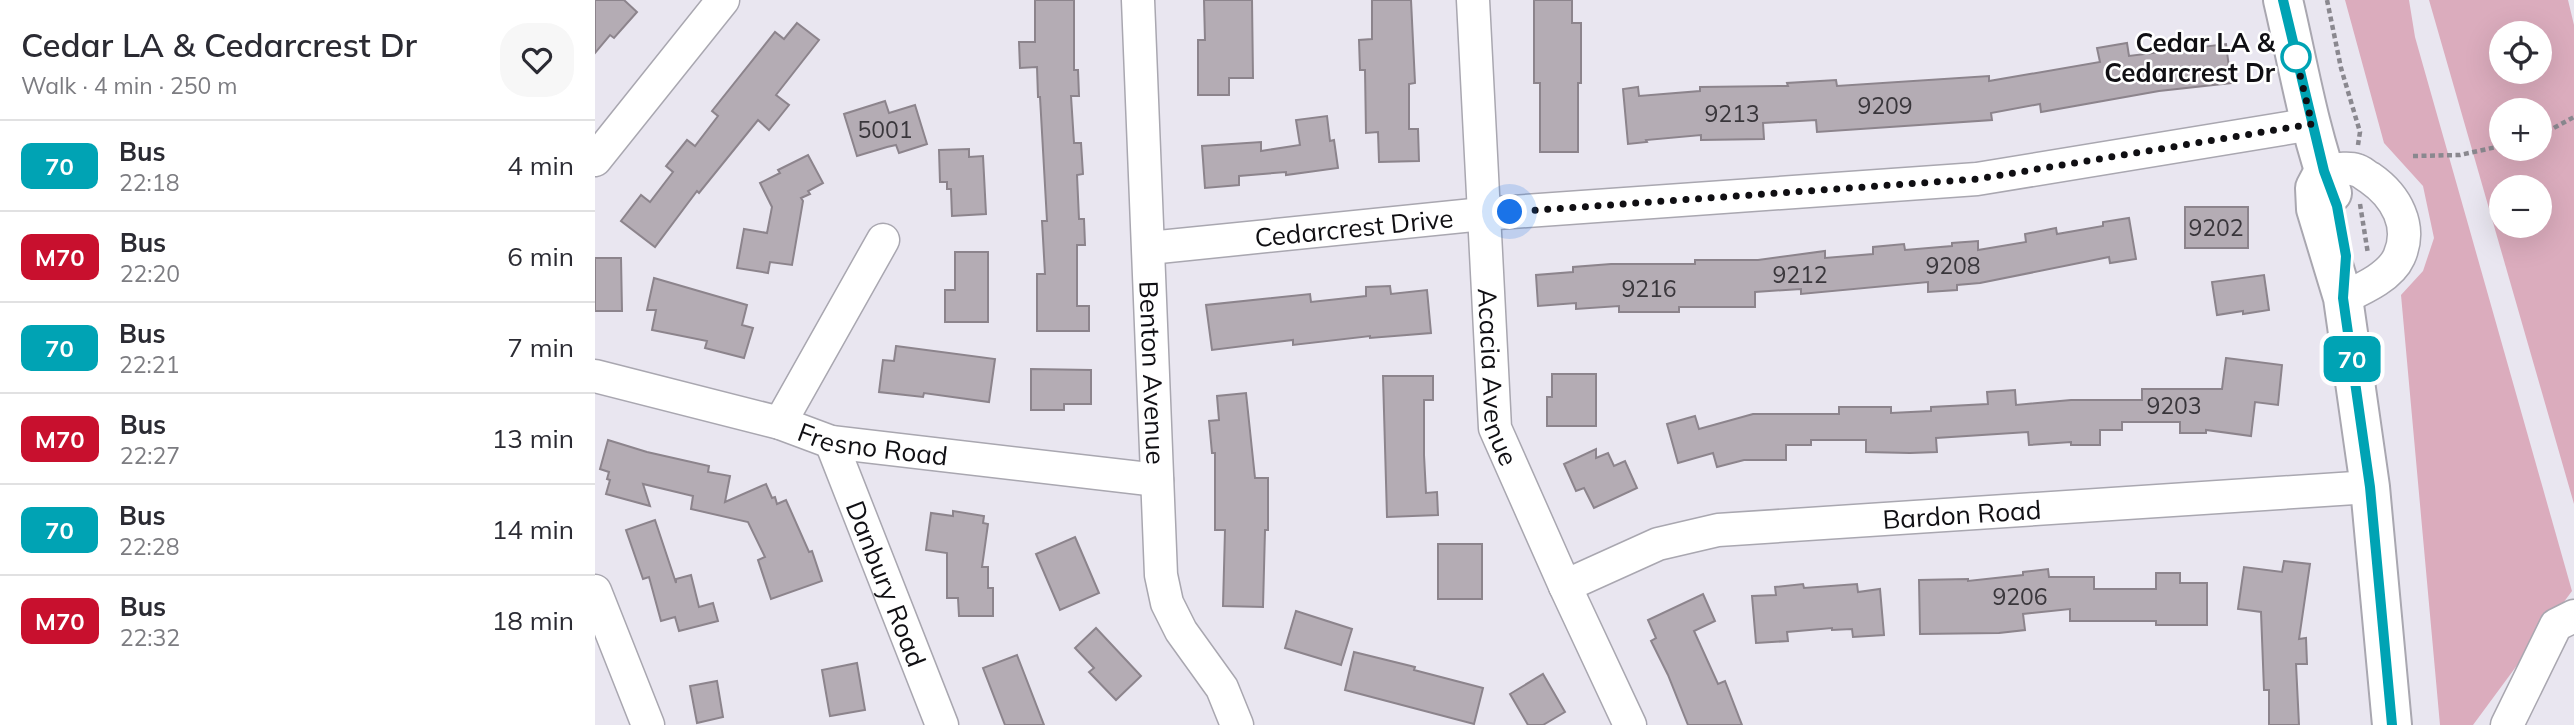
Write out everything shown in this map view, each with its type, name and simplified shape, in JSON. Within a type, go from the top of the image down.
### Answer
[{"type":"main road","points":[[2283,0],[2312,124],[2340,163],[2337,206],[2346,256],[2343,298],[2370,487],[2392,725]]},
{"type":"street","points":[[595,160],[723,0]]},
{"type":"street","name":"Benton Avenue","points":[[1138,0],[1161,575],[1167,603],[1181,631],[1221,688],[1237,725]]},
{"type":"street","name":"Acacia Avenue","points":[[1473,0],[1495,428],[1630,725]]},
{"type":"street","name":"Cedarcrest Drive","points":[[1149,248],[1483,214],[1977,179],[2312,124]]},
{"type":"street","points":[[2340,163],[2356,169],[2379,184],[2392,197],[2403,217],[2404,239],[2398,259],[2372,285],[2343,298]]},
{"type":"street","points":[[780,423],[883,240]]},
{"type":"street","name":"Fresno Road","points":[[595,376],[780,423],[831,442],[1157,480]]},
{"type":"street","name":"Danbury Road","points":[[831,442],[942,725]]},
{"type":"street","name":"Bardon Road","points":[[1565,586],[1658,544],[1718,530],[2370,487]]},
{"type":"street","points":[[595,591],[648,725]]},
{"type":"street","points":[[2507,725],[2565,620]]},
{"type":"path","points":[[2327,0],[2341,68],[2360,132],[2340,163]]},
{"type":"path","points":[[2552,129],[2574,117]]},
{"type":"path","points":[[2413,156],[2460,155],[2489,149]]},
{"type":"path","points":[[2359,202],[2368,255]]},
{"type":"shaded area","points":[[2345,0],[2409,0],[2415,37],[2572,591],[2473,725],[2440,725],[2401,295],[2423,271],[2434,238],[2423,186],[2384,143]]},
{"type":"shaded area","points":[[2429,0],[2568,0],[2574,25],[2574,504],[2497,238],[2552,238],[2552,175],[2489,175],[2489,209]]},
{"type":"building","points":[[595,0],[624,0],[637,12],[614,38],[610,35],[595,53]]},
{"type":"building","points":[[1035,0],[1074,0],[1074,70],[1078,70],[1079,96],[1071,96],[1074,143],[1081,143],[1083,174],[1077,175],[1079,219],[1084,219],[1085,245],[1077,245],[1077,306],[1089,306],[1089,331],[1037,331],[1037,274],[1045,274],[1042,221],[1047,221],[1040,97],[1037,67],[1020,68],[1019,42],[1035,42]]},
{"type":"building","points":[[1204,0],[1252,0],[1253,78],[1229,78],[1229,95],[1198,95],[1198,40],[1205,40]]},
{"type":"building","points":[[1372,0],[1411,0],[1415,83],[1409,84],[1409,129],[1418,129],[1419,161],[1379,162],[1378,132],[1366,133],[1365,70],[1360,70],[1359,40],[1372,39]]},
{"type":"building","points":[[1534,0],[1572,0],[1572,23],[1581,23],[1578,152],[1540,152],[1540,83],[1534,83]]},
{"type":"building","points":[[797,23],[819,40],[776,95],[789,105],[769,130],[758,120],[699,193],[697,191],[655,247],[621,221],[641,195],[650,202],[673,172],[666,166],[687,140],[695,146],[718,116],[712,111],[775,32],[784,39]]},
{"type":"building","points":[[2127,43],[2129,56],[2226,44],[2231,83],[2159,91],[2041,112],[2040,104],[1991,113],[1992,120],[1817,132],[1816,120],[1763,123],[1764,139],[1701,140],[1701,135],[1628,144],[1623,89],[1638,87],[1639,96],[1700,91],[1700,87],[1788,86],[1787,83],[1836,80],[1837,86],[1989,76],[1989,81],[2100,62],[2097,48]]},
{"type":"building","points":[[885,101],[889,113],[915,105],[927,144],[899,153],[896,145],[857,156],[844,114]]},
{"type":"building","points":[[1327,116],[1330,141],[1334,140],[1338,168],[1286,175],[1286,172],[1239,176],[1239,185],[1205,188],[1202,146],[1261,142],[1261,151],[1300,145],[1296,120]]},
{"type":"building","points":[[969,149],[969,157],[983,156],[986,214],[952,216],[951,189],[947,189],[947,182],[940,182],[939,150]]},
{"type":"building","points":[[808,155],[823,183],[801,198],[803,201],[792,265],[770,262],[768,273],[737,268],[744,229],[767,233],[772,207],[760,183],[780,173],[778,170]]},
{"type":"building","points":[[2185,207],[2248,207],[2248,248],[2185,248]]},
{"type":"building","points":[[2129,218],[2136,259],[2110,263],[2109,257],[1980,283],[1957,285],[1957,290],[1928,292],[1928,282],[1801,294],[1801,289],[1755,292],[1755,307],[1679,307],[1679,312],[1619,312],[1619,306],[1576,309],[1576,303],[1538,306],[1536,275],[1573,272],[1573,267],[1695,264],[1695,260],[1758,260],[1825,251],[1825,258],[1873,254],[1873,247],[1904,244],[1905,250],[1978,241],[1978,250],[2026,242],[2025,234],[2056,228],[2057,234],[2103,226],[2103,222]]},
{"type":"building","points":[[955,252],[988,252],[988,322],[945,322],[945,290],[955,290]]},
{"type":"building","points":[[595,258],[621,258],[622,311],[595,311]]},
{"type":"building","points":[[2264,275],[2269,310],[2217,315],[2212,282]]},
{"type":"building","points":[[654,278],[747,305],[742,325],[753,328],[744,358],[705,348],[707,341],[652,330],[656,310],[647,310]]},
{"type":"building","points":[[1390,286],[1391,294],[1427,290],[1431,333],[1370,336],[1293,345],[1293,340],[1212,350],[1206,305],[1310,294],[1311,302],[1366,296],[1366,287]]},
{"type":"building","points":[[896,346],[995,359],[989,402],[924,393],[923,397],[879,392],[883,360],[894,361]]},
{"type":"building","points":[[2226,358],[2282,365],[2278,405],[2255,402],[2251,436],[2206,430],[2206,433],[2180,433],[2180,422],[2122,422],[2122,430],[2100,430],[2100,445],[2071,445],[2071,442],[2029,445],[2028,432],[1936,438],[1937,452],[1910,453],[1866,452],[1866,440],[1811,440],[1811,445],[1786,445],[1786,460],[1744,460],[1717,467],[1713,453],[1678,463],[1667,424],[1695,416],[1699,429],[1753,414],[1839,414],[1839,407],[1891,407],[1891,413],[1931,411],[1931,407],[1988,404],[1987,392],[2015,390],[2016,405],[2071,400],[2142,400],[2142,389],[2222,389]]},
{"type":"building","points":[[1031,369],[1091,370],[1091,404],[1064,404],[1064,410],[1031,410]]},
{"type":"building","points":[[1552,374],[1596,374],[1596,426],[1547,426],[1547,397],[1552,397]]},
{"type":"building","points":[[1383,376],[1433,376],[1433,400],[1424,400],[1424,455],[1426,493],[1437,492],[1438,515],[1387,517]]},
{"type":"building","points":[[1246,393],[1255,478],[1268,478],[1263,607],[1223,606],[1225,530],[1215,530],[1215,453],[1212,453],[1209,421],[1219,420],[1217,396]]},
{"type":"building","points":[[608,440],[709,466],[708,472],[730,476],[725,502],[766,484],[777,504],[786,500],[809,552],[812,551],[822,581],[771,599],[758,560],[765,557],[748,522],[691,509],[693,496],[643,484],[650,506],[606,494],[609,472],[600,469]]},
{"type":"building","points":[[1596,449],[1596,458],[1608,453],[1614,466],[1625,461],[1637,488],[1594,508],[1584,488],[1576,491],[1564,464]]},
{"type":"building","points":[[953,511],[984,516],[983,523],[988,524],[982,567],[988,567],[988,588],[993,588],[993,616],[959,616],[958,598],[947,598],[947,553],[926,550],[931,513],[953,516]]},
{"type":"building","points":[[655,520],[676,583],[676,579],[691,575],[699,607],[713,603],[718,621],[679,631],[675,617],[661,621],[649,577],[643,579],[626,530]]},
{"type":"building","points":[[1075,537],[1099,593],[1060,610],[1036,554]]},
{"type":"building","points":[[1438,544],[1482,544],[1482,599],[1438,599]]},
{"type":"building","points":[[2284,561],[2310,564],[2299,639],[2306,638],[2307,664],[2296,664],[2299,725],[2269,725],[2269,690],[2264,690],[2261,612],[2238,609],[2244,567],[2282,572]]},
{"type":"building","points":[[2048,569],[2049,577],[2094,577],[2094,589],[2156,589],[2156,573],[2180,573],[2180,583],[2207,583],[2207,625],[2156,625],[2156,621],[2070,621],[2070,609],[2023,614],[2025,630],[1920,634],[1919,580],[1968,581],[2023,575],[2023,572]]},
{"type":"building","points":[[1803,584],[1804,588],[1857,584],[1858,592],[1880,589],[1884,635],[1853,637],[1852,629],[1832,628],[1787,632],[1788,641],[1756,643],[1752,596],[1776,595],[1775,587]]},
{"type":"building","points":[[1703,594],[1715,621],[1694,631],[1718,684],[1725,681],[1742,725],[1688,725],[1651,641],[1656,638],[1648,620]]},
{"type":"building","points":[[1296,611],[1352,629],[1341,665],[1285,648]]},
{"type":"building","points":[[1096,628],[1141,676],[1116,700],[1089,672],[1094,668],[1075,648]]},
{"type":"building","points":[[1354,652],[1483,688],[1474,724],[1345,690]]},
{"type":"building","points":[[1017,655],[1044,725],[1005,725],[983,668]]},
{"type":"building","points":[[857,663],[865,710],[830,716],[822,670]]},
{"type":"building","points":[[1543,674],[1565,712],[1543,725],[1528,725],[1510,694]]},
{"type":"building","points":[[717,681],[723,717],[697,723],[690,686]]},
{"type":"bus line","name":"70","points":[[2283,0],[2324,171],[2337,206],[2346,256],[2343,298],[2370,487],[2392,725]]},
{"type":"place","name":"Cedar LA & Cedarcrest Dr","points":[[2296,57]]},
{"type":"route","points":[[1510,212],[1977,179],[2312,124],[2294,50],[2296,57]]}]
